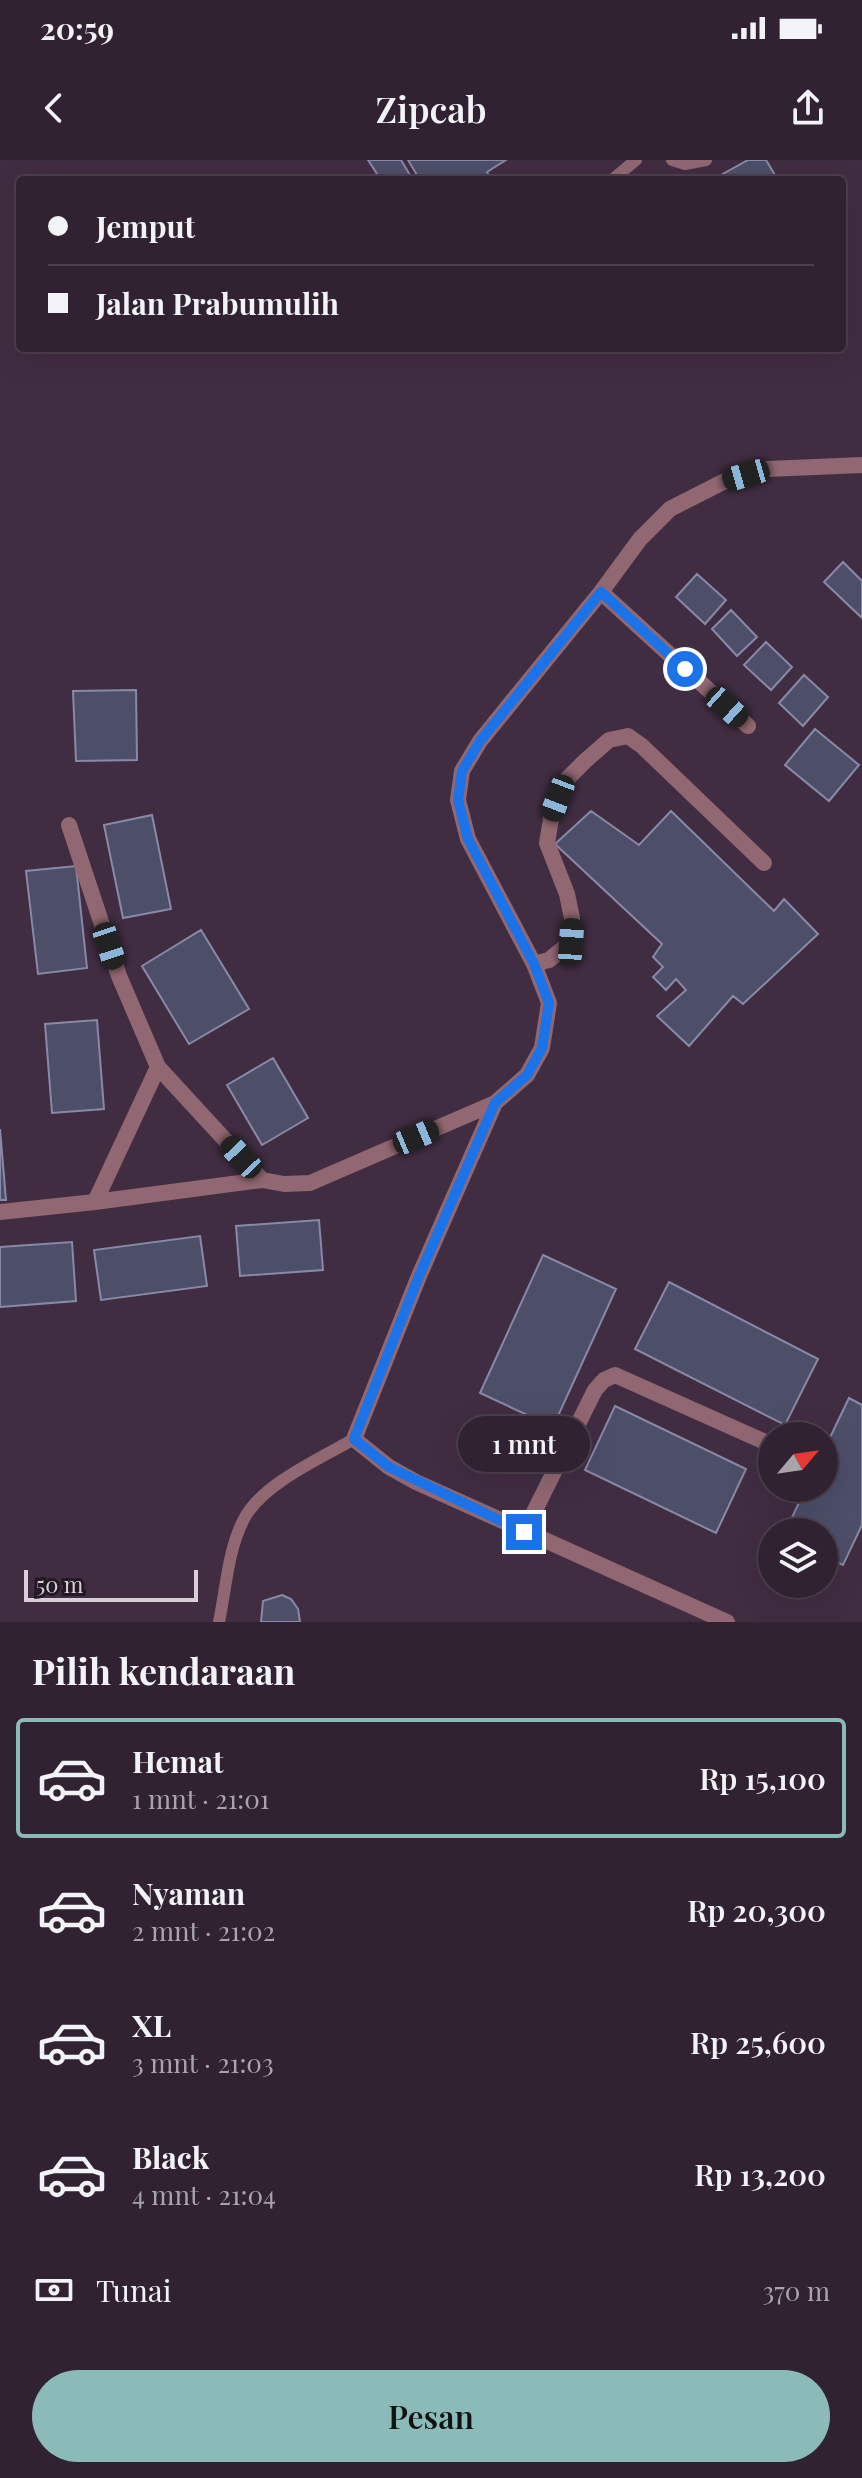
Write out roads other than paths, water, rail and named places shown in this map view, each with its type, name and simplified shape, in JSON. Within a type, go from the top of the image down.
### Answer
[{"type":"street","points":[[0,1212],[262,1180],[284,1184],[310,1183],[495,1103],[527,1075],[542,1048],[549,1003],[534,964],[468,839],[458,800],[462,771],[480,741],[640,539],[670,509],[723,482],[768,469],[862,465]]},
{"type":"street","points":[[601,592],[748,726]]},
{"type":"street","points":[[534,964],[549,960],[571,942],[572,918],[567,894],[547,843],[552,813],[564,782],[609,740],[628,736],[642,746],[764,863]]},
{"type":"street","points":[[69,825],[119,976],[158,1067],[262,1180]]},
{"type":"street","points":[[95,1202],[158,1067]]},
{"type":"street","points":[[495,1103],[419,1276],[354,1439],[389,1467],[524,1532],[727,1622]]},
{"type":"street","points":[[524,1532],[595,1390],[604,1380],[615,1375],[758,1439]]},
{"type":"lane","points":[[617,176],[636,160]]},
{"type":"lane","points":[[672,160],[685,164],[706,160]]},
{"type":"lane","points":[[219,1622],[235,1542],[244,1518],[256,1501],[354,1439]]}]
